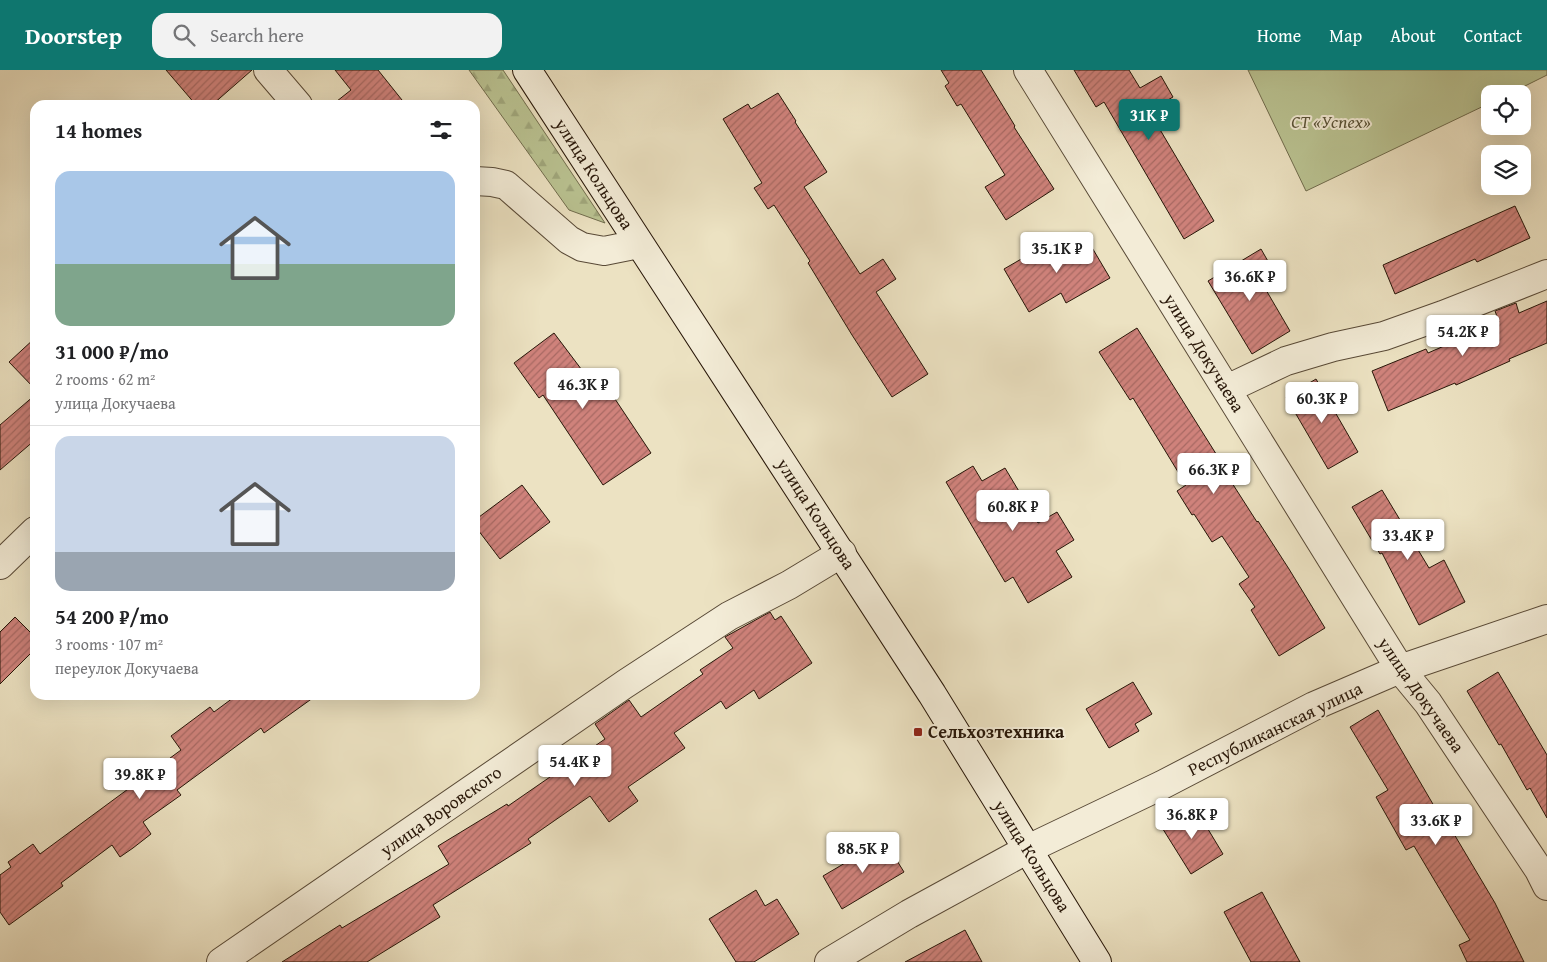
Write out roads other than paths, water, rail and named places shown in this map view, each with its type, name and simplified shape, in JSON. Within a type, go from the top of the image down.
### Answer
[{"type":"street","points":[[268,70],[294,100]]},
{"type":"street","name":"улица Кольцова","points":[[527,70],[842,552],[1097,962]]},
{"type":"street","name":"улица Докучаева","points":[[1028,70],[1400,669],[1428,703],[1539,870],[1547,886]]},
{"type":"street","points":[[480,181],[506,186],[569,240],[582,246],[604,251],[639,244]]},
{"type":"street","points":[[1227,389],[1286,361],[1333,347],[1384,336],[1547,274]]},
{"type":"street","points":[[0,566],[30,536]]},
{"type":"street","name":"улица Воровского","points":[[221,962],[633,679],[729,616],[789,584],[842,552]]},
{"type":"street","name":"Республиканская улица","points":[[829,962],[909,914],[1028,849],[1162,785],[1314,706],[1400,669],[1547,619]]},
{"type":"place","name":"Сельхозтехника","points":[[918,732]]},
{"type":"park label","name":"СТ «Успех»","points":[[1331,122]]}]
